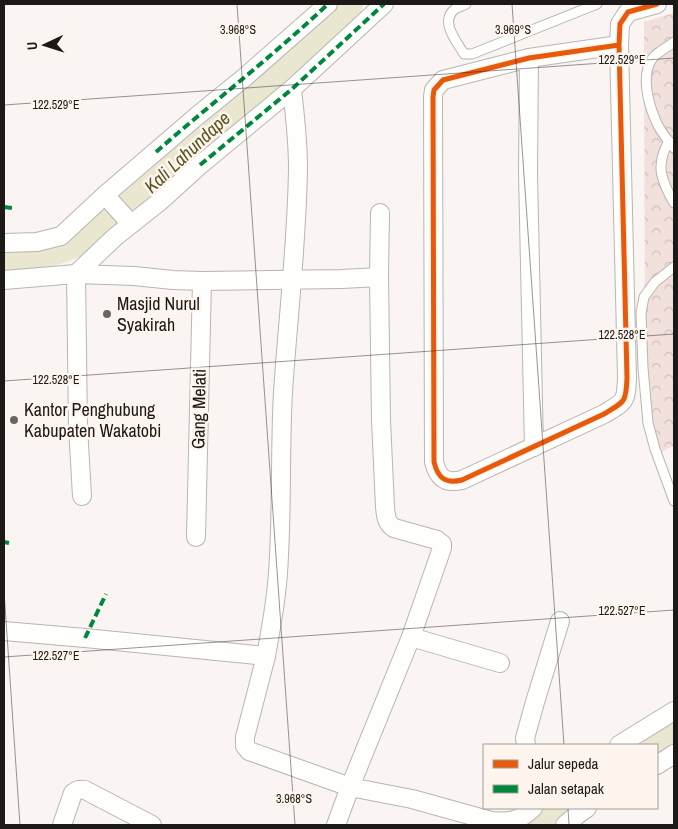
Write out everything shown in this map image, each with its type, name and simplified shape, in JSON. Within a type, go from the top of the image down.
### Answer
[{"type":"street","points":[[4,243],[37,242],[61,236],[328,4]]},
{"type":"street","points":[[82,496],[77,402],[76,274],[129,222],[158,203],[200,165],[292,89],[384,4]]},
{"type":"street","points":[[619,45],[529,58],[443,80],[434,90],[434,462],[441,478],[456,482],[462,480],[604,414],[622,403],[626,395],[620,24],[628,12],[657,4]]},
{"type":"street","points":[[529,58],[528,174],[534,447]]},
{"type":"street","points":[[292,89],[298,167],[293,279],[282,409],[279,556],[274,610],[266,656],[244,743],[249,751],[350,787],[412,799],[491,821],[512,821],[520,818],[532,809]]},
{"type":"street","points":[[106,197],[129,222]]},
{"type":"street","points":[[336,825],[411,637],[442,548],[442,544],[437,540],[389,525],[384,507],[381,420],[380,213]]},
{"type":"street","points":[[94,257],[104,275]]},
{"type":"street","points":[[4,280],[76,274],[202,281],[380,277]]},
{"type":"street","name":"Gang Melati","points":[[196,537],[202,281]]},
{"type":"street","points":[[526,744],[525,738],[535,702],[560,622]]},
{"type":"street","points":[[4,631],[266,656]]},
{"type":"street","points":[[411,637],[500,663]]},
{"type":"street","points":[[621,744],[674,710]]},
{"type":"street","points":[[658,764],[674,754]]},
{"type":"street","points":[[62,825],[73,794],[76,790],[81,789],[152,825]]},
{"type":"street","points":[[565,825],[586,809]]},
{"type":"lane","points":[[466,4],[453,10],[448,21],[451,33],[464,54],[472,54],[598,4]]},
{"type":"lane","points":[[674,42],[653,57],[649,65],[646,86],[655,120],[672,145],[663,152],[661,170],[664,183],[674,203]]},
{"type":"lane","points":[[674,267],[655,282],[644,296],[641,313],[648,423],[655,449],[674,501]]},
{"type":"green space","points":[[674,13],[674,445],[662,452],[645,416],[644,22]]},
{"type":"waterway","name":"Kali Lahundape","points":[[4,259],[41,255],[80,241],[111,222],[348,4]]},
{"type":"waterway","points":[[658,748],[674,738]]},
{"type":"waterway","points":[[541,825],[552,813],[559,809]]},
{"type":"marked path","points":[[156,152],[328,4]]},
{"type":"marked path","points":[[200,165],[292,89],[384,4]]},
{"type":"marked path","points":[[4,207],[12,208]]},
{"type":"marked path","points":[[4,542],[9,543]]},
{"type":"marked path","points":[[85,638],[106,594]]},
{"type":"cycle path","points":[[619,45],[529,58],[443,80],[434,90],[434,462],[440,476],[447,480],[462,480],[604,414],[623,401],[625,397],[627,378],[620,24],[628,12],[657,4]]},
{"type":"place","name":"Masjid Nurul Syakirah","points":[[107,314]]},
{"type":"place","name":"Kantor Penghubung Kabupaten Wakatobi","points":[[14,420]]}]
